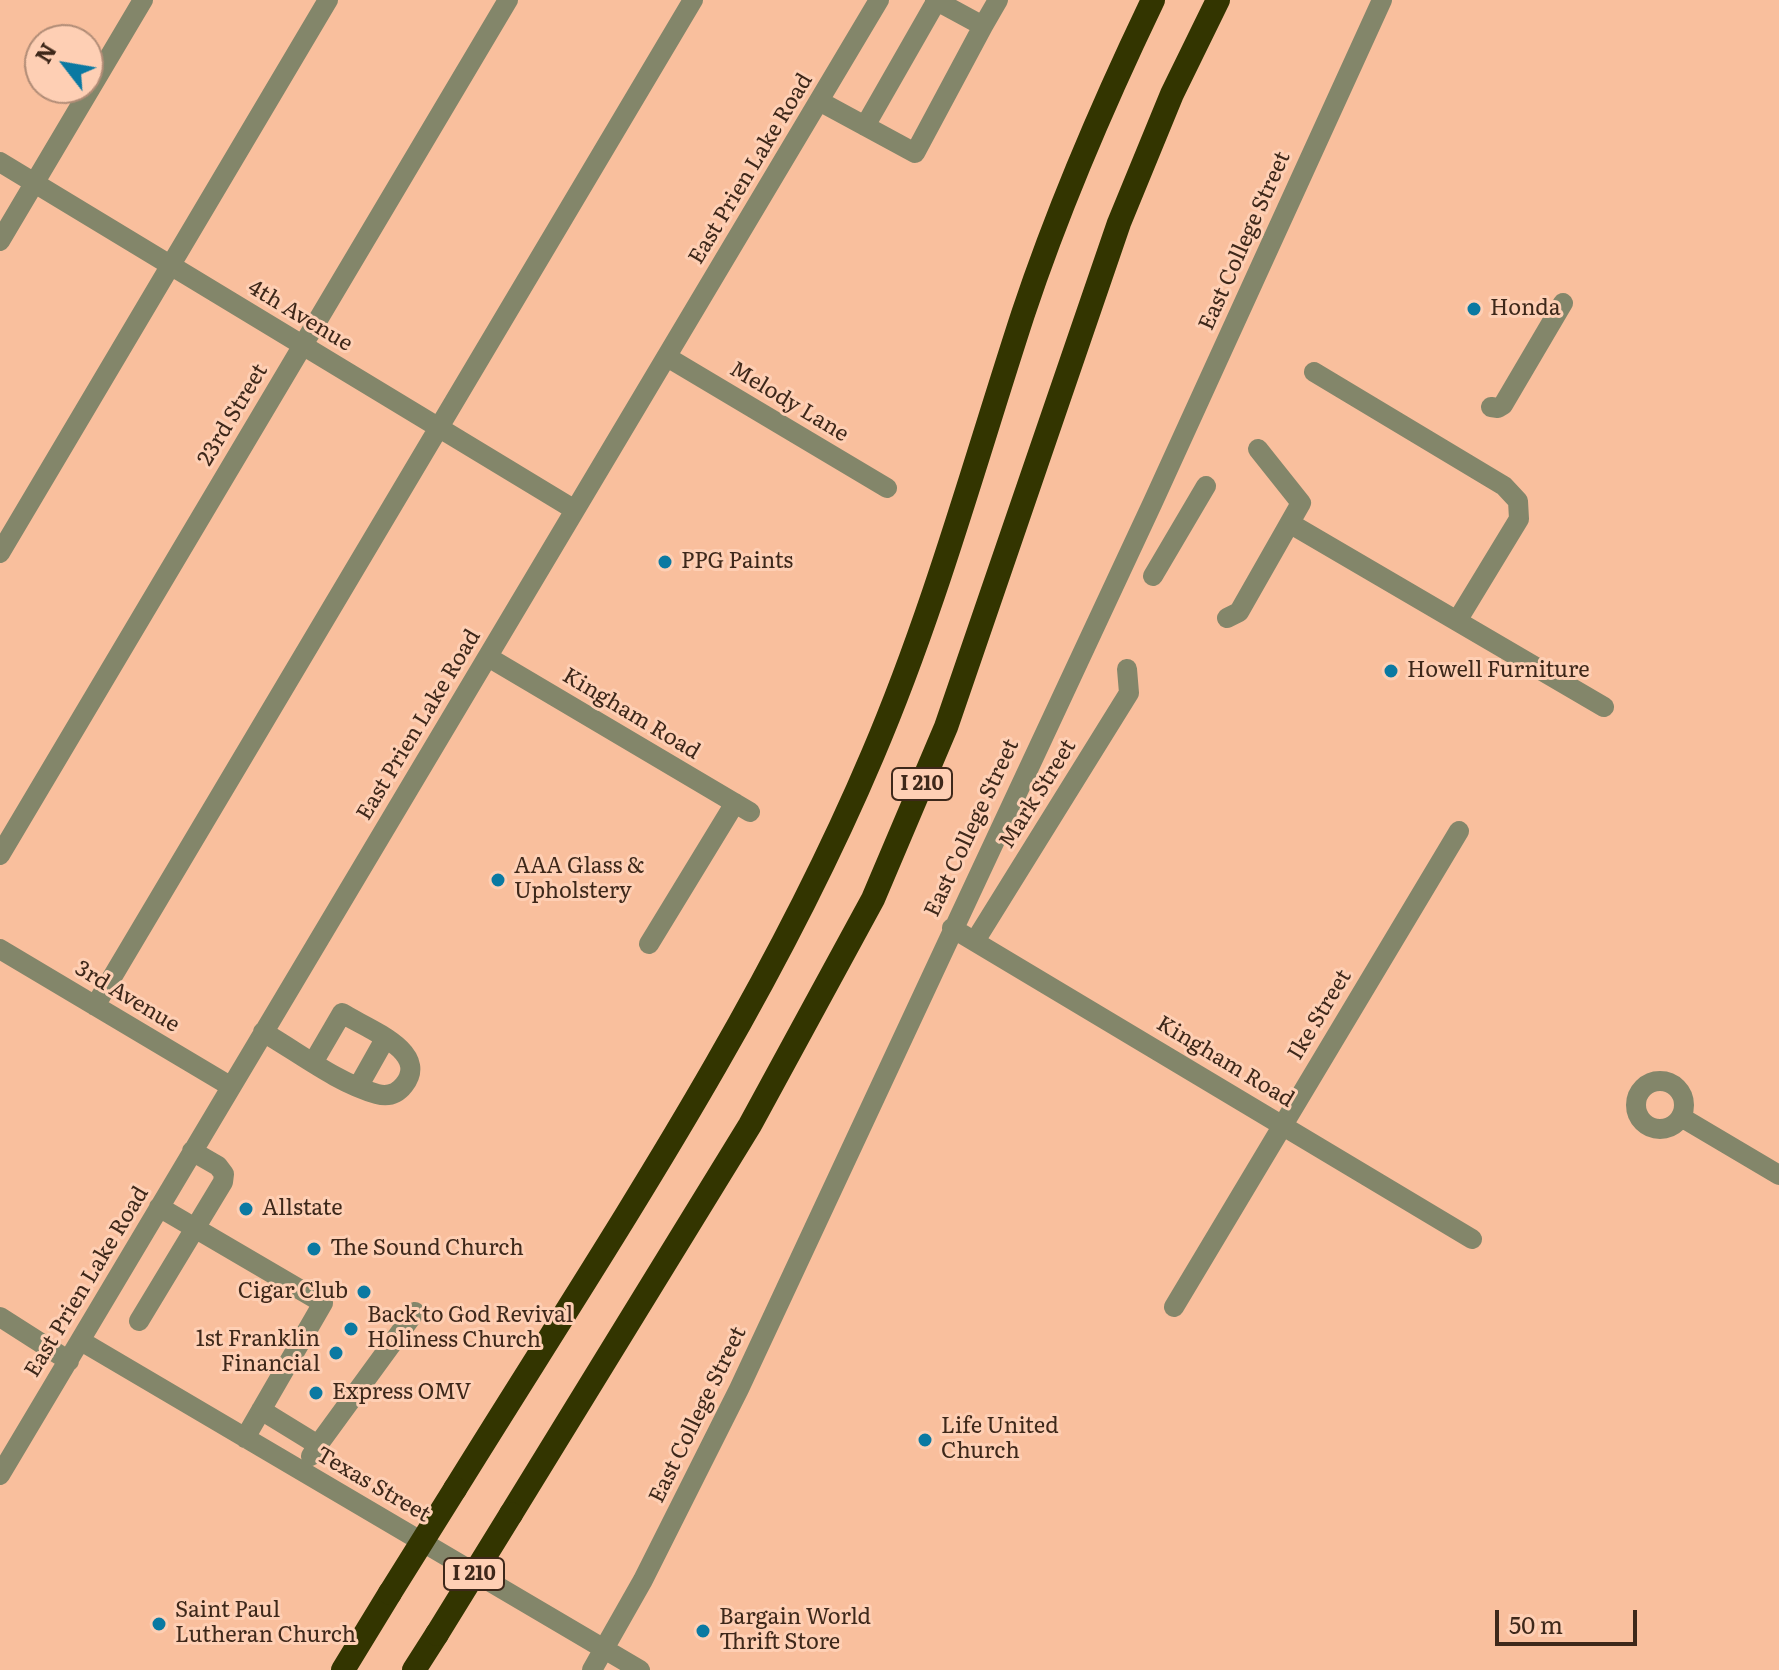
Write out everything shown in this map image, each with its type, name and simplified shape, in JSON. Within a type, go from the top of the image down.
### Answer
[{"type":"highway","name":"I 210","points":[[343,1670],[721,1058],[805,905],[874,753],[930,605],[1055,224],[1116,76],[1153,0]]},
{"type":"highway","name":"I 210","points":[[414,1670],[750,1125],[873,899],[946,727],[1119,223],[1172,94],[1218,0]]},
{"type":"street","points":[[0,241],[143,0]]},
{"type":"street","points":[[0,553],[328,0]]},
{"type":"street","name":"23rd Street","points":[[0,855],[508,0]]},
{"type":"street","points":[[95,1006],[693,0]]},
{"type":"street","name":"East Prien Lake Road","points":[[0,1475],[879,0]]},
{"type":"street","points":[[865,126],[936,0],[983,26]]},
{"type":"street","points":[[819,101],[915,153],[998,0]]},
{"type":"street","name":"East College Street","points":[[592,1670],[739,1389],[1153,502],[1382,0]]},
{"type":"street","name":"4th Avenue","points":[[0,162],[575,510]]},
{"type":"street","points":[[1491,407],[1503,405],[1563,303]]},
{"type":"street","name":"Melody Lane","points":[[667,357],[887,488]]},
{"type":"street","points":[[1314,372],[1504,486],[1518,501],[1519,519],[1457,621]]},
{"type":"street","points":[[1227,618],[1239,612],[1301,503],[1298,495],[1258,449]]},
{"type":"street","points":[[1153,576],[1206,486]]},
{"type":"street","points":[[1291,524],[1604,707]]},
{"type":"street","name":"Kingham Road","points":[[488,657],[742,808],[649,944]]},
{"type":"street","name":"Mark Street","points":[[975,941],[1129,693],[1127,669]]},
{"type":"street","name":"Ike Street","points":[[1174,1307],[1459,831]]},
{"type":"street","name":"Kingham Road","points":[[952,928],[1472,1239]]},
{"type":"street","name":"3rd Avenue","points":[[0,949],[230,1086]]},
{"type":"street","points":[[263,1032],[358,1087],[390,1096],[402,1089],[410,1076],[412,1063],[405,1051],[342,1013],[314,1061]]},
{"type":"street","points":[[358,1087],[385,1039]]},
{"type":"street","points":[[1681,1117],[1779,1175]]},
{"type":"street","points":[[139,1321],[223,1182],[224,1174],[218,1166],[192,1151]]},
{"type":"street","points":[[159,1207],[323,1303],[245,1438]]},
{"type":"street","points":[[302,1471],[415,1312]]},
{"type":"street","points":[[0,1317],[69,1361]]},
{"type":"street","name":"Texas Street","points":[[81,1341],[640,1670]]},
{"type":"street","points":[[261,1410],[318,1445]]},
{"type":"place","name":"Honda","points":[[1474,309]]},
{"type":"place","name":"PPG Paints","points":[[665,562]]},
{"type":"place","name":"Howell Furniture","points":[[1391,671]]},
{"type":"place","name":"AAA Glass & Upholstery","points":[[498,880]]},
{"type":"place","name":"Allstate","points":[[246,1209]]},
{"type":"place","name":"The Sound Church","points":[[314,1249]]},
{"type":"place","name":"Cigar Club","points":[[364,1292]]},
{"type":"place","name":"Back to God Revival Holiness Church","points":[[351,1329]]},
{"type":"place","name":"1st Franklin Financial","points":[[336,1353]]},
{"type":"place","name":"Express OMV","points":[[316,1393]]},
{"type":"place","name":"Life United Church","points":[[925,1440]]},
{"type":"place","name":"Saint Paul Lutheran Church","points":[[159,1624]]},
{"type":"place","name":"Bargain World Thrift Store","points":[[703,1631]]}]
